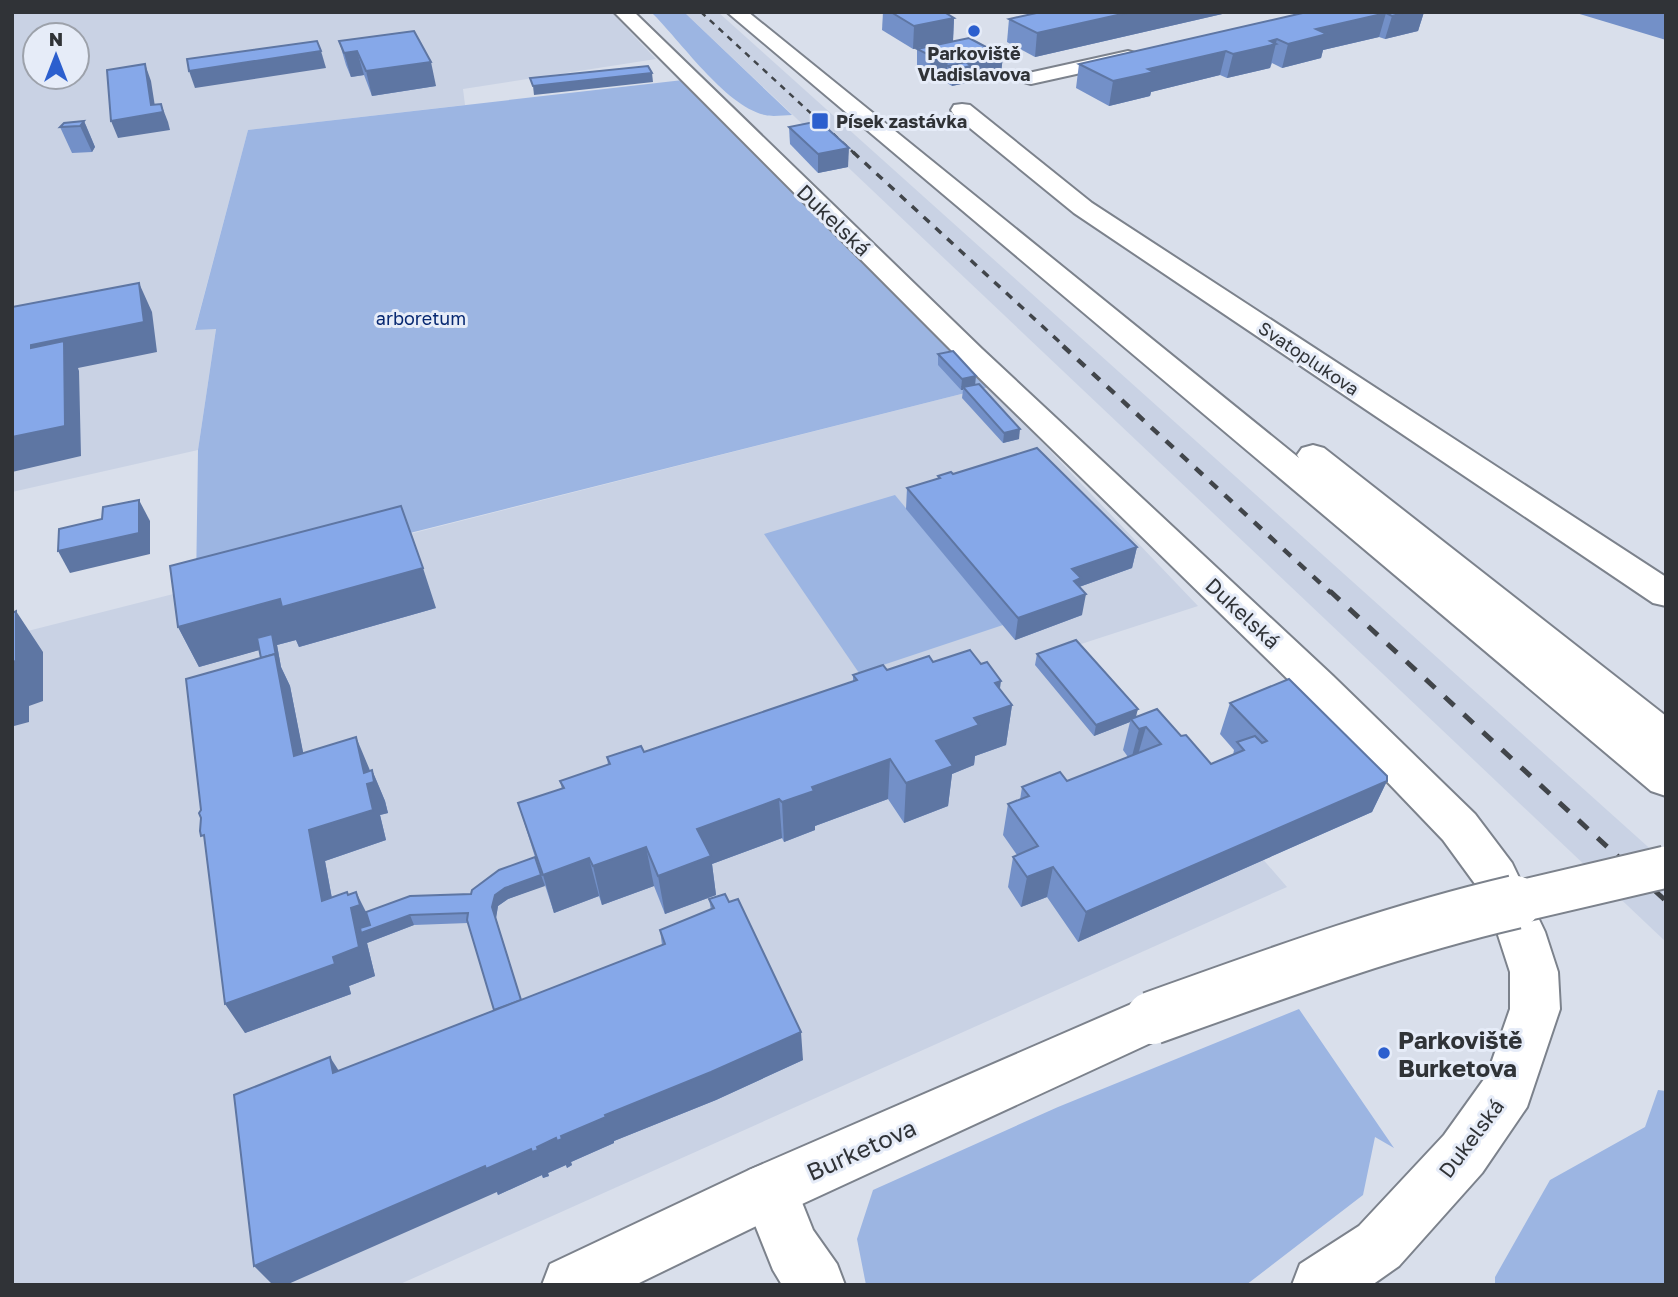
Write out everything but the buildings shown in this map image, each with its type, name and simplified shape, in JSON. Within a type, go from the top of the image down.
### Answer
[{"type":"main road","name":"Dukelská","points":[[622,12],[972,355],[1319,685],[1459,827],[1496,877],[1521,932],[1534,972],[1535,1009],[1508,1089],[1463,1154],[1378,1245],[1321,1285]]},
{"type":"main road","points":[[736,12],[1666,779]]},
{"type":"main road","points":[[763,12],[1666,739]]},
{"type":"main road","points":[[1031,78],[1141,54]]},
{"type":"main road","name":"Svatoplukova","points":[[962,110],[1083,208],[1666,594]]},
{"type":"main road","name":"Burketova","points":[[572,1285],[769,1190],[1152,1018],[1318,958],[1442,920],[1666,867]]},
{"type":"main road","points":[[769,1190],[793,1250],[816,1285]]},
{"type":"shaded area","points":[[12,12],[611,12],[656,59],[463,89],[465,105],[248,130],[195,329],[216,328],[198,450],[12,492]]},
{"type":"shaded area","points":[[684,12],[718,12],[1666,863],[1666,942]]},
{"type":"shaded area","points":[[989,387],[1198,606],[1078,645],[1287,887],[398,1285],[12,1285],[12,635]]},
{"type":"green space","points":[[651,12],[684,12],[792,115],[765,115],[734,99],[704,71]]},
{"type":"green space","name":"arboretum","points":[[683,80],[989,387],[196,587],[198,450],[216,329],[195,330],[248,130]]},
{"type":"green space","points":[[895,495],[1003,625],[859,673],[764,534]]},
{"type":"green space","points":[[1299,1009],[1394,1148],[1375,1137],[1363,1195],[1246,1285],[866,1285],[857,1239],[873,1190],[1058,1107]]},
{"type":"green space","points":[[1658,1090],[1666,1091],[1666,1285],[1495,1285],[1495,1277],[1550,1180],[1645,1127]]},
{"type":"railway","points":[[701,12],[855,154]]},
{"type":"railway","points":[[853,152],[1065,347]]},
{"type":"railway","points":[[1063,346],[1331,593]]},
{"type":"railway","points":[[1330,591],[1666,901]]},
{"type":"place","name":"Parkoviště Vladislavova","points":[[974,31]]},
{"type":"place","name":"Písek zastávka","points":[[820,121]]},
{"type":"place","name":"Parkoviště Burketova","points":[[1384,1053]]}]
